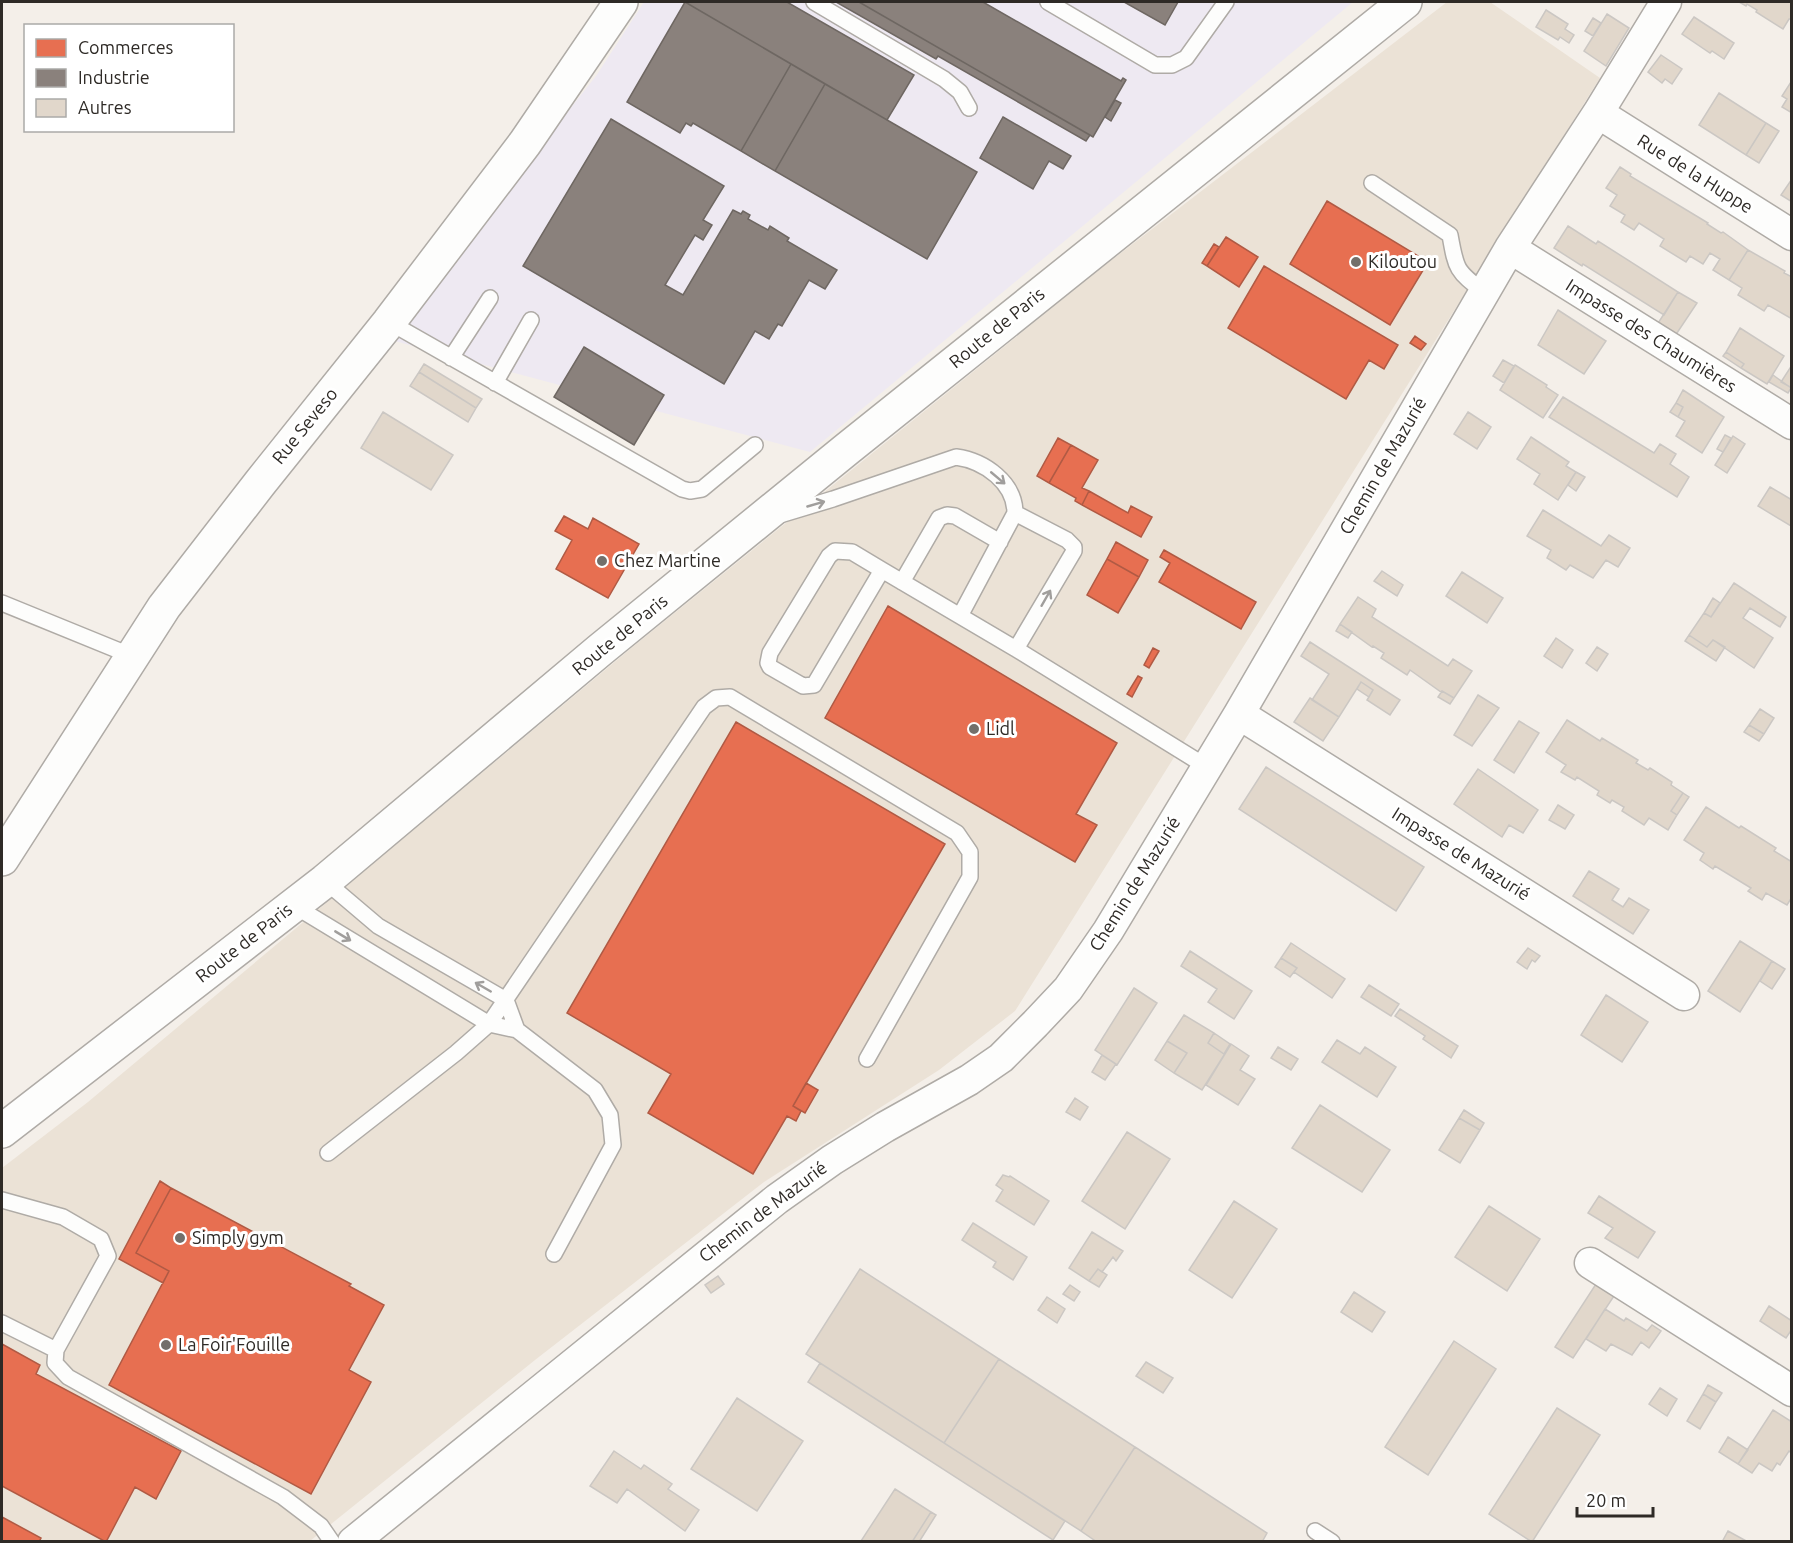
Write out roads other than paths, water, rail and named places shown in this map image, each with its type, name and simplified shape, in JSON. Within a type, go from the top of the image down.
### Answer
[{"type":"main road","name":"Rue Seveso","points":[[2,860],[171,598],[389,322],[525,143],[621,2]]},
{"type":"main road","name":"Route de Paris","points":[[2,1131],[325,881],[600,650],[1405,2]]},
{"type":"street","name":"Chemin de Mazurié","points":[[353,1542],[777,1199],[832,1160],[969,1080],[1001,1058],[1068,988],[1108,931],[1239,714],[1510,248],[1598,113],[1666,2]]},
{"type":"street","name":"Rue de la Huppe","points":[[1598,113],[1791,235]]},
{"type":"street","name":"Impasse des Chaumières","points":[[1510,248],[1791,424]]},
{"type":"street","name":"Impasse de Mazurié","points":[[1239,714],[1684,995]]},
{"type":"street","points":[[1590,1263],[1791,1392]]},
{"type":"lane","points":[[814,2],[944,79],[960,92],[969,108]]},
{"type":"lane","points":[[1048,2],[1155,65],[1172,65],[1186,58],[1226,2]]},
{"type":"lane","points":[[1372,183],[1450,235],[1456,265],[1467,279],[1484,292]]},
{"type":"lane","points":[[451,358],[490,297]]},
{"type":"lane","points":[[495,383],[531,320]]},
{"type":"lane","points":[[389,322],[682,489],[690,491],[702,489],[755,445]]},
{"type":"lane","points":[[760,520],[833,499],[956,457],[979,464],[1007,486],[1015,502],[1015,513],[960,616]]},
{"type":"lane","points":[[1015,513],[1067,540],[1074,547],[1074,551],[1016,649]]},
{"type":"lane","points":[[902,582],[939,518],[947,515],[955,516],[1000,542]]},
{"type":"lane","points":[[882,570],[814,685],[803,686],[770,668],[768,663],[770,653],[829,556],[835,551],[852,552],[1016,649],[1207,767]]},
{"type":"lane","points":[[2,603],[132,656]]},
{"type":"lane","points":[[328,1153],[456,1053],[489,1024],[704,707],[716,698],[730,697],[957,833],[970,852],[970,877],[867,1059]]},
{"type":"lane","points":[[325,881],[378,926],[506,1000],[517,1030]]},
{"type":"lane","points":[[293,906],[489,1024],[517,1030],[595,1090],[610,1115],[613,1145],[554,1254]]},
{"type":"lane","points":[[2,1200],[63,1217],[101,1239],[108,1256],[56,1350],[56,1363],[68,1377],[283,1497],[321,1526],[332,1542]]},
{"type":"lane","points":[[2,1323],[56,1350]]},
{"type":"lane","points":[[1316,1531],[1332,1542]]},
{"type":"place","name":"Kiloutou","points":[[1356,262]]},
{"type":"place","name":"Chez Martine","points":[[602,561]]},
{"type":"place","name":"Lidl","points":[[974,729]]},
{"type":"place","name":"Simply gym","points":[[180,1238]]},
{"type":"place","name":"La Foir'Fouille","points":[[166,1345]]}]
